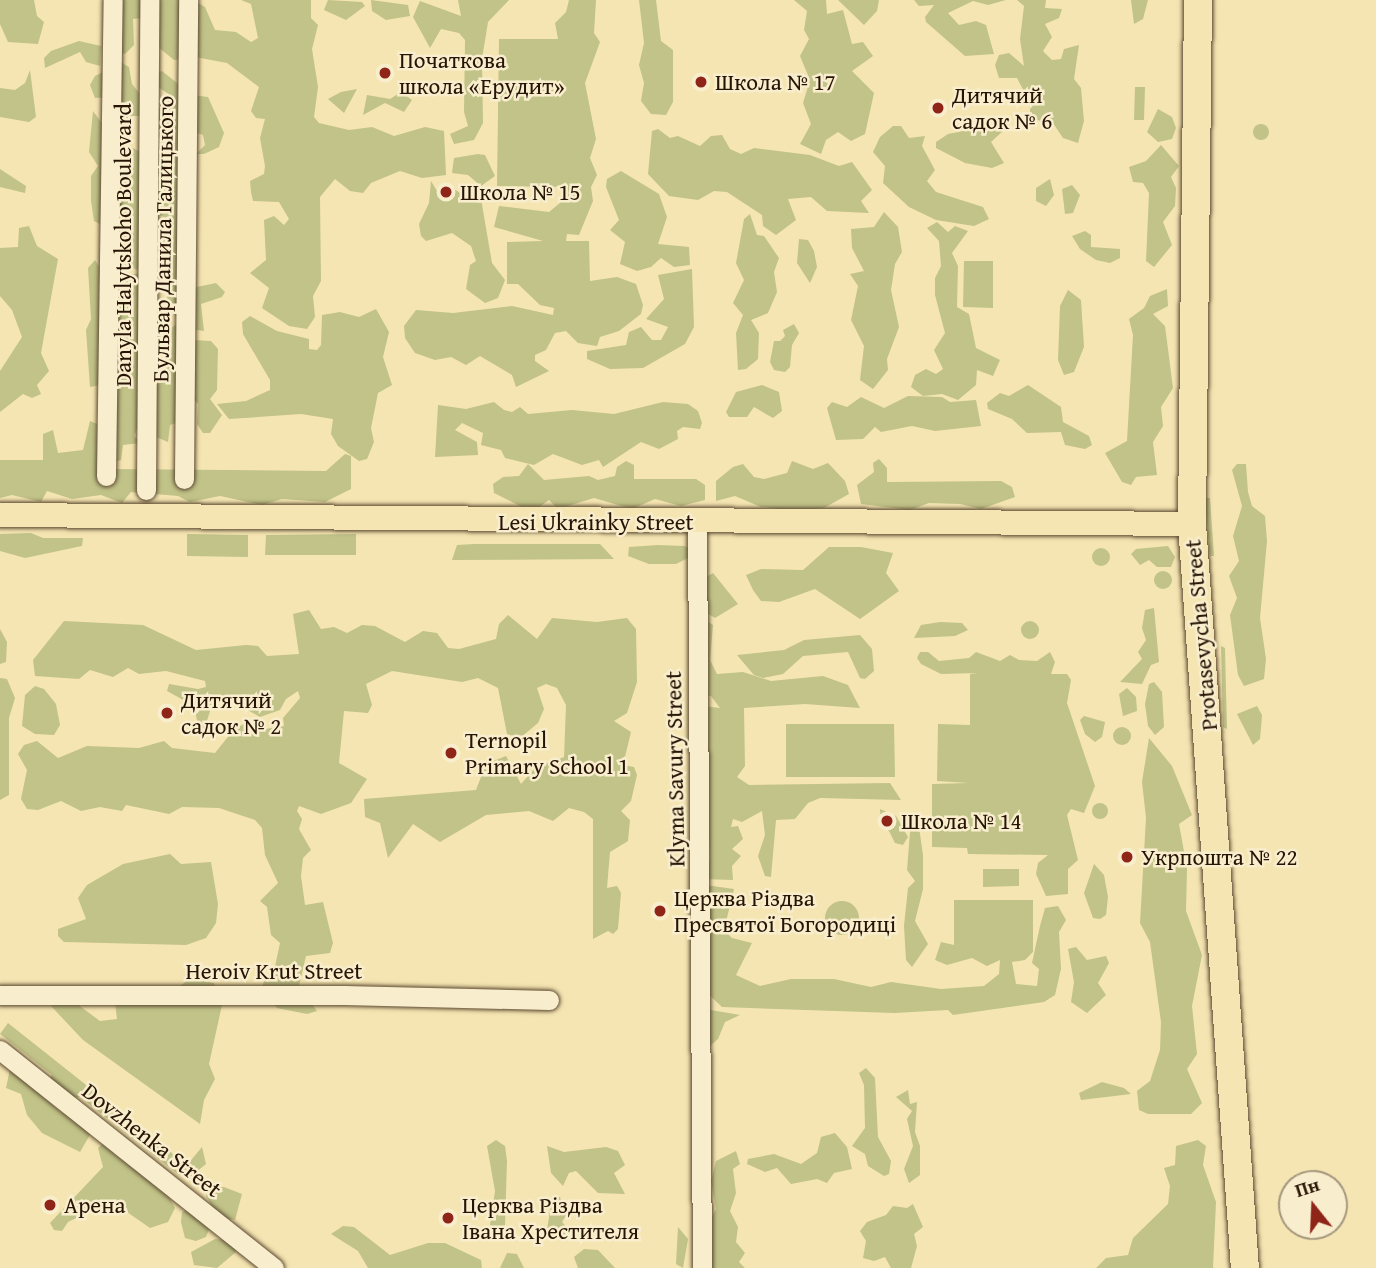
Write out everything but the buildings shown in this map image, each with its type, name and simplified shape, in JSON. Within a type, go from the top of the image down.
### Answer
[{"type":"highway","name":"Protasevycha Street","points":[[1198,0],[1192,524],[1245,1268]]},
{"type":"main road","name":"Lesi Ukrainky Street","points":[[0,515],[1192,524]]},
{"type":"street","points":[[106,476],[113,0]]},
{"type":"street","name":"Danyla Halytskoho Boulevard","points":[[146,490],[149,0]]},
{"type":"street","name":"Бульвар Данила Галицького","points":[[184,478],[188,0]]},
{"type":"street","name":"Klyma Savury Street","points":[[697,522],[702,1268]]},
{"type":"street","name":"Heroiv Krut Street","points":[[0,995],[549,1000]]},
{"type":"street","name":"Dovzhenka Street","points":[[0,1050],[274,1268]]},
{"type":"green space","points":[[0,0],[34,0],[37,16],[44,22],[38,44],[8,42],[0,24]]},
{"type":"green space","points":[[112,0],[143,0],[142,18],[133,19],[134,45],[125,54],[117,52]]},
{"type":"green space","points":[[155,0],[193,0],[205,7],[215,30],[236,32],[251,42],[258,38],[251,4],[241,0],[311,0],[311,18],[318,25],[312,49],[318,87],[314,117],[319,123],[349,130],[372,127],[394,136],[425,127],[444,131],[446,175],[422,178],[400,171],[371,183],[363,193],[350,191],[335,179],[320,197],[321,281],[313,296],[315,317],[307,329],[289,326],[262,308],[269,288],[250,273],[266,260],[264,220],[274,216],[284,225],[289,219],[279,202],[253,201],[250,181],[264,174],[265,166],[260,138],[265,119],[256,118],[251,111],[259,87],[227,63],[195,57],[174,60],[157,46]]},
{"type":"green space","points":[[328,0],[362,2],[365,6],[346,20],[324,10]]},
{"type":"green space","points":[[371,0],[408,5],[410,16],[386,20],[372,11]]},
{"type":"green space","points":[[458,0],[509,0],[488,22],[482,59],[483,123],[474,140],[454,144],[450,134],[468,126],[464,112],[465,40],[459,33],[441,29],[430,48],[413,17],[420,1],[461,16]]},
{"type":"green space","points":[[569,0],[596,0],[594,33],[600,42],[585,83],[596,139],[590,158],[597,175],[591,187],[593,201],[579,235],[567,234],[566,241],[589,241],[590,281],[617,277],[636,284],[643,305],[641,314],[619,331],[600,337],[597,346],[578,343],[566,331],[555,333],[546,350],[535,355],[535,361],[549,371],[516,387],[512,375],[480,356],[466,365],[451,357],[435,360],[415,353],[405,338],[404,326],[416,310],[453,313],[512,306],[553,315],[554,308],[540,305],[518,284],[507,284],[507,242],[543,241],[494,227],[499,206],[549,212],[566,198],[565,187],[497,186],[499,39],[558,39],[555,23],[566,12]]},
{"type":"green space","points":[[639,0],[656,0],[661,41],[673,50],[673,102],[666,115],[651,114],[641,101],[644,83],[639,65],[644,43]]},
{"type":"green space","points":[[794,0],[826,0],[827,14],[843,10],[852,44],[863,42],[873,56],[852,71],[874,93],[865,134],[851,141],[838,132],[826,140],[821,154],[800,144],[811,124],[803,103],[810,80],[800,56],[809,39],[804,30],[807,11]]},
{"type":"green space","points":[[838,0],[879,0],[877,11],[864,25]]},
{"type":"green space","points":[[914,0],[1006,0],[988,5],[973,1],[948,13],[959,25],[976,21],[986,25],[994,54],[965,56],[926,22],[925,17],[934,5],[919,6]]},
{"type":"green space","points":[[1017,0],[1046,0],[1045,8],[1062,9],[1059,18],[1045,24],[1052,37],[1043,51],[1052,60],[1061,59],[1064,49],[1079,45],[1074,79],[1081,88],[1084,121],[1078,143],[1063,138],[1053,123],[1031,119],[1029,101],[1017,78],[999,78],[995,65],[999,55],[1009,53],[1024,66],[1020,39],[1024,6]]},
{"type":"green space","points":[[1131,0],[1148,0],[1143,19],[1134,24]]},
{"type":"green space","points":[[79,41],[101,46],[100,66],[86,62],[80,52],[45,68],[44,58],[51,51]]},
{"type":"green space","points":[[122,63],[129,67],[132,84],[144,99],[145,116],[133,116],[130,131],[120,136],[106,97],[95,98],[90,85],[95,76]]},
{"type":"green space","points":[[30,70],[36,117],[29,122],[0,117],[0,88],[15,90],[25,83]]},
{"type":"green space","points":[[162,71],[192,95],[208,97],[224,133],[219,147],[204,154],[196,154],[205,145],[203,135],[191,131],[192,288],[216,283],[225,292],[222,297],[201,304],[204,331],[190,329],[168,309],[165,264],[154,260],[156,227],[170,220],[153,212],[153,153],[162,141],[156,135],[154,117],[158,108],[167,109],[170,95],[155,85],[157,73]]},
{"type":"green space","points":[[1135,87],[1145,87],[1144,120],[1134,120]]},
{"type":"green space","points":[[357,89],[344,113],[328,99],[341,92]]},
{"type":"green space","points":[[401,92],[412,100],[404,112],[385,103],[363,115],[367,95],[390,99]]},
{"type":"green space","points":[[1158,109],[1172,117],[1176,128],[1172,139],[1158,142],[1147,132]]},
{"type":"green space","points":[[93,111],[104,126],[100,224],[94,221],[91,201],[91,176],[98,166],[89,152]]},
{"type":"green space","points":[[1004,123],[1004,130],[991,142],[1004,163],[992,168],[965,163],[936,148],[936,142],[948,134]]},
{"type":"green space","points":[[1261,124],[1269,132],[1261,140],[1253,132]]},
{"type":"green space","points":[[893,126],[901,126],[909,138],[925,136],[922,146],[935,170],[927,181],[936,192],[983,207],[989,219],[974,226],[936,220],[909,207],[883,183],[885,166],[873,152],[880,137]]},
{"type":"green space","points":[[658,129],[670,138],[678,136],[700,146],[711,136],[722,135],[730,149],[741,154],[754,148],[810,155],[839,166],[852,162],[872,190],[861,201],[869,213],[827,211],[811,197],[788,199],[796,220],[776,235],[763,226],[762,215],[727,192],[714,191],[698,200],[669,196],[648,174],[652,131]]},
{"type":"green space","points":[[116,140],[141,152],[144,260],[137,270],[112,258]]},
{"type":"green space","points":[[1161,145],[1179,166],[1171,177],[1176,188],[1175,206],[1163,222],[1172,245],[1154,267],[1146,261],[1149,193],[1143,183],[1133,182],[1129,167],[1146,161]]},
{"type":"green space","points":[[485,155],[495,176],[481,186],[468,175],[452,173],[454,158]]},
{"type":"green space","points":[[0,169],[26,186],[25,193],[0,187]]},
{"type":"green space","points":[[621,171],[659,194],[667,217],[658,244],[689,247],[690,265],[674,267],[661,258],[651,267],[637,271],[620,264],[625,242],[610,230],[619,220],[606,187],[607,179]]},
{"type":"green space","points":[[1050,179],[1054,195],[1046,206],[1036,201],[1036,188]]},
{"type":"green space","points":[[431,181],[437,191],[449,186],[470,199],[480,193],[492,263],[505,280],[498,298],[485,303],[466,289],[470,265],[476,261],[471,246],[452,233],[426,241],[421,236],[419,224],[429,203]]},
{"type":"green space","points":[[1072,185],[1080,195],[1073,213],[1065,214],[1062,189]]},
{"type":"green space","points":[[884,212],[898,227],[902,252],[895,264],[891,290],[899,327],[887,359],[888,370],[873,389],[860,380],[864,346],[851,320],[858,286],[850,274],[864,271],[852,248],[851,229],[874,227]]},
{"type":"green space","points":[[750,214],[757,235],[764,236],[779,258],[774,272],[777,292],[768,313],[751,320],[759,333],[758,359],[746,369],[738,370],[736,333],[743,315],[733,303],[744,280],[736,263],[744,219]]},
{"type":"green space","points":[[937,222],[948,232],[955,226],[968,231],[952,253],[958,266],[957,307],[969,314],[976,348],[1000,360],[993,376],[977,370],[976,385],[958,400],[942,394],[923,396],[911,387],[915,375],[926,369],[936,374],[943,369],[934,350],[945,333],[935,295],[935,278],[941,266],[939,241],[927,228]]},
{"type":"green space","points":[[29,226],[37,246],[58,259],[41,353],[49,371],[37,385],[41,394],[32,398],[23,394],[0,412],[0,371],[22,337],[12,310],[0,296],[0,248],[18,247],[19,228]]},
{"type":"green space","points":[[1085,231],[1091,235],[1091,247],[1120,249],[1120,258],[1110,263],[1096,260],[1080,249],[1072,236]]},
{"type":"green space","points":[[799,239],[808,240],[814,251],[817,267],[810,283],[797,263]]},
{"type":"green space","points":[[95,260],[103,272],[100,385],[90,387],[86,330],[91,319],[88,268]]},
{"type":"green space","points":[[964,261],[993,261],[993,308],[963,307]]},
{"type":"green space","points":[[692,269],[694,327],[685,344],[643,368],[610,369],[587,359],[587,351],[626,345],[629,332],[641,327],[652,340],[661,340],[668,327],[646,319],[664,299],[658,275]]},
{"type":"green space","points":[[142,273],[152,302],[163,316],[161,321],[150,323],[150,342],[161,351],[156,355],[152,387],[166,380],[167,331],[175,325],[193,340],[211,341],[218,349],[217,390],[210,399],[222,415],[210,433],[203,433],[197,424],[198,404],[190,396],[179,422],[170,425],[168,442],[137,429],[134,436],[140,443],[123,445],[121,460],[111,463],[118,276]]},
{"type":"green space","points":[[1167,289],[1168,306],[1153,314],[1165,326],[1173,388],[1161,407],[1163,426],[1153,442],[1157,475],[1136,477],[1131,485],[1122,482],[1105,453],[1127,441],[1133,335],[1129,319],[1144,308],[1150,296]]},
{"type":"green space","points":[[1068,290],[1081,300],[1084,347],[1074,372],[1064,375],[1058,360],[1060,306]]},
{"type":"green space","points":[[376,309],[389,332],[383,357],[392,385],[378,393],[371,428],[374,442],[367,459],[359,461],[338,446],[331,434],[333,419],[301,414],[229,419],[217,404],[246,401],[270,390],[270,380],[243,334],[242,322],[250,316],[277,331],[309,339],[309,349],[317,350],[321,345],[322,315],[340,312],[359,317]]},
{"type":"green space","points":[[794,324],[799,333],[792,345],[790,367],[785,372],[774,370],[770,362],[774,341],[780,341],[785,336],[783,330]]},
{"type":"green space","points":[[762,385],[779,392],[782,411],[773,418],[754,407],[747,417],[729,417],[726,412],[736,392]]},
{"type":"green space","points":[[1028,385],[1061,407],[1063,422],[1089,436],[1092,445],[1085,449],[1065,445],[1061,432],[1027,433],[1012,419],[988,409],[987,403],[1000,393],[1009,396]]},
{"type":"green space","points":[[908,396],[942,397],[950,402],[976,400],[981,426],[935,431],[912,426],[881,432],[875,427],[863,439],[836,440],[827,408],[832,402],[847,407],[861,397],[884,408]]},
{"type":"green space","points":[[494,402],[504,410],[512,412],[520,407],[528,414],[572,410],[614,414],[663,402],[688,404],[698,411],[702,423],[700,429],[683,427],[677,431],[678,439],[659,449],[641,442],[603,467],[599,460],[582,465],[553,454],[534,465],[505,458],[501,450],[481,445],[483,433],[462,423],[455,430],[477,442],[478,455],[435,457],[438,405],[466,409]]},
{"type":"green space","points":[[90,421],[97,424],[103,436],[109,469],[326,471],[345,454],[351,456],[351,489],[325,502],[282,499],[262,505],[220,496],[190,502],[178,496],[131,492],[122,503],[101,495],[72,499],[47,491],[41,502],[12,495],[0,498],[0,460],[43,460],[43,434],[53,430],[58,453],[83,450]]},
{"type":"green space","points":[[879,459],[887,468],[887,482],[1001,481],[1012,487],[1015,497],[981,509],[960,504],[929,503],[910,510],[861,504],[857,485],[874,472],[873,463]]},
{"type":"green space","points":[[626,461],[634,465],[634,479],[696,479],[705,485],[705,500],[681,506],[655,499],[632,509],[594,498],[558,509],[549,500],[532,512],[494,493],[493,484],[503,477],[519,476],[528,464],[544,480],[589,476],[598,480],[615,476],[617,467]]},
{"type":"green space","points":[[792,461],[813,469],[828,463],[845,481],[849,494],[824,508],[797,511],[761,507],[735,496],[716,501],[716,481],[733,467],[743,464],[754,477],[764,479],[787,473]]},
{"type":"green space","points":[[1237,464],[1246,464],[1248,492],[1252,506],[1265,516],[1267,541],[1260,618],[1266,659],[1264,679],[1244,686],[1238,675],[1230,615],[1237,598],[1229,576],[1239,561],[1233,536],[1242,506],[1232,470]]},
{"type":"green space","points":[[1205,498],[1210,498],[1214,556],[1210,556]]},
{"type":"green space","points":[[31,533],[43,538],[83,538],[82,546],[25,558],[0,551],[0,534]]},
{"type":"green space","points":[[187,534],[248,535],[248,557],[187,556]]},
{"type":"green space","points":[[356,534],[356,555],[265,555],[266,535]]},
{"type":"green space","points":[[600,544],[614,559],[452,560],[457,545]]},
{"type":"green space","points":[[685,546],[692,551],[690,557],[676,564],[649,564],[628,556],[629,547]]},
{"type":"green space","points":[[1168,546],[1175,557],[1171,567],[1157,567],[1149,560],[1140,565],[1131,554],[1136,549]]},
{"type":"green space","points":[[829,547],[861,547],[893,553],[886,573],[899,591],[860,619],[815,589],[779,602],[761,601],[746,575],[761,569],[803,570]]},
{"type":"green space","points":[[1101,548],[1107,551],[1110,557],[1107,563],[1101,566],[1095,563],[1092,557],[1095,551]]},
{"type":"green space","points":[[1163,571],[1171,576],[1172,580],[1167,588],[1163,589],[1155,584],[1154,580],[1159,572]]},
{"type":"green space","points":[[713,573],[738,604],[715,618],[703,611],[701,580]]},
{"type":"green space","points":[[1154,608],[1159,662],[1151,665],[1142,684],[1120,682],[1142,659],[1138,652],[1146,640],[1142,628],[1145,610]]},
{"type":"green space","points":[[309,610],[321,629],[334,627],[347,633],[362,625],[375,626],[405,642],[423,631],[437,633],[448,648],[459,649],[496,639],[499,624],[508,615],[537,639],[552,618],[597,622],[627,618],[636,629],[637,682],[627,713],[614,721],[631,732],[623,765],[634,767],[637,775],[631,801],[621,811],[630,820],[628,841],[610,852],[607,888],[617,886],[621,893],[618,929],[613,934],[608,931],[593,939],[593,819],[584,812],[569,808],[553,821],[529,811],[486,815],[440,842],[413,824],[388,858],[380,823],[365,817],[364,799],[476,790],[486,764],[506,756],[521,784],[535,768],[564,757],[566,705],[557,688],[546,684],[537,688],[544,709],[538,723],[520,738],[507,734],[498,688],[478,678],[462,682],[392,671],[366,684],[372,705],[368,713],[344,711],[339,763],[367,779],[351,803],[321,814],[299,806],[297,811],[302,819],[299,829],[311,850],[303,858],[301,876],[305,905],[323,902],[333,943],[330,953],[306,956],[299,986],[317,1011],[307,1014],[277,1008],[262,988],[265,977],[274,971],[280,943],[271,935],[267,907],[260,901],[278,883],[265,855],[262,828],[255,820],[219,808],[182,807],[169,814],[126,805],[122,811],[100,807],[81,811],[61,801],[38,810],[27,809],[21,799],[27,770],[18,754],[24,745],[37,741],[58,758],[87,746],[139,748],[164,741],[172,748],[215,753],[235,728],[249,722],[259,730],[284,726],[283,718],[300,698],[298,691],[286,699],[280,710],[260,717],[230,700],[212,705],[204,730],[199,730],[194,706],[167,691],[169,684],[198,689],[206,687],[205,681],[166,671],[139,674],[128,668],[113,677],[90,670],[79,679],[35,676],[33,660],[64,621],[143,625],[196,650],[258,646],[267,656],[299,654],[293,614]]},
{"type":"green space","points":[[707,621],[713,625],[710,660],[717,674],[743,672],[771,681],[823,676],[848,685],[860,708],[805,704],[744,708],[745,766],[737,777],[749,785],[890,783],[901,800],[820,798],[808,803],[795,819],[776,820],[771,877],[765,876],[758,856],[765,835],[762,811],[742,822],[733,819],[731,827],[738,826],[743,839],[732,849],[741,856],[732,866],[733,880],[702,879],[710,860],[704,706],[720,708],[711,696],[704,695]]},
{"type":"green space","points":[[1030,621],[1036,624],[1039,630],[1036,636],[1030,639],[1024,636],[1021,630],[1024,624]]},
{"type":"green space","points":[[962,623],[968,630],[955,636],[914,638],[921,625]]},
{"type":"green space","points":[[0,629],[7,642],[6,662],[0,664]]},
{"type":"green space","points":[[860,635],[872,649],[874,671],[865,679],[860,678],[848,652],[803,656],[783,674],[763,678],[754,675],[737,655],[784,650],[804,640]]},
{"type":"green space","points":[[1221,646],[1225,648],[1227,729],[1223,727]]},
{"type":"green space","points":[[920,652],[928,652],[939,661],[969,658],[976,652],[1000,661],[1010,655],[1019,660],[1037,661],[1050,652],[1055,662],[1051,674],[1067,674],[1071,680],[1067,703],[1095,786],[1084,813],[1071,809],[1067,815],[1078,860],[1068,869],[1068,894],[1046,896],[1036,874],[1038,863],[1048,855],[968,854],[967,848],[932,847],[932,784],[969,783],[937,781],[938,724],[970,725],[970,674],[978,673],[941,674],[921,664],[917,658]]},
{"type":"green space","points":[[0,678],[7,679],[15,698],[9,718],[9,795],[0,800]]},
{"type":"green space","points":[[1154,682],[1162,692],[1164,727],[1155,735],[1148,726],[1145,704],[1149,684]]},
{"type":"green space","points":[[35,686],[44,689],[56,704],[60,725],[54,735],[35,734],[22,726],[25,695]]},
{"type":"green space","points":[[1127,688],[1136,697],[1137,711],[1123,716],[1119,694]]},
{"type":"green space","points":[[1257,706],[1262,715],[1260,739],[1253,745],[1237,714]]},
{"type":"green space","points":[[1084,716],[1105,722],[1102,737],[1095,742],[1085,734],[1080,720]]},
{"type":"green space","points":[[786,724],[894,724],[895,777],[786,777]]},
{"type":"green space","points":[[1122,727],[1128,730],[1131,736],[1128,742],[1122,745],[1116,742],[1113,736],[1116,730]]},
{"type":"green space","points":[[1149,738],[1172,766],[1192,815],[1179,824],[1187,868],[1186,911],[1202,955],[1192,1006],[1197,1054],[1187,1069],[1202,1103],[1191,1114],[1148,1114],[1139,1110],[1137,1091],[1150,1081],[1160,1050],[1161,1022],[1150,942],[1140,923],[1146,818],[1142,782]]},
{"type":"green space","points":[[1100,803],[1108,811],[1100,819],[1092,811]]},
{"type":"green space","points":[[880,809],[896,816],[908,837],[903,845],[895,843],[889,831],[881,826]]},
{"type":"green space","points":[[911,820],[919,827],[923,855],[923,889],[915,921],[928,944],[912,967],[906,960],[904,926],[908,888],[915,881],[907,870]]},
{"type":"green space","points":[[170,854],[181,864],[211,862],[218,904],[216,923],[206,938],[186,945],[64,942],[58,936],[58,929],[86,919],[78,898],[87,885],[123,864]]},
{"type":"green space","points":[[1094,864],[1104,875],[1108,897],[1106,915],[1100,919],[1093,918],[1084,893]]},
{"type":"green space","points":[[983,869],[1019,869],[1019,886],[983,887]]},
{"type":"green space","points":[[705,885],[734,889],[724,930],[732,938],[752,943],[736,975],[760,986],[791,979],[834,979],[871,987],[891,982],[941,989],[984,986],[999,974],[1000,960],[987,966],[972,958],[947,965],[935,960],[941,942],[954,945],[954,900],[1033,900],[1033,952],[1025,960],[1012,962],[1016,984],[1037,986],[1039,969],[1032,963],[1040,926],[1045,908],[1058,906],[1066,920],[1059,932],[1061,969],[1055,995],[1044,1002],[953,1015],[948,1010],[894,1013],[722,1007],[705,991]]},
{"type":"green space","points":[[842,901],[854,906],[859,918],[854,930],[842,935],[830,930],[825,918],[830,906]]},
{"type":"green space","points":[[1076,947],[1087,960],[1106,956],[1109,963],[1098,983],[1106,995],[1087,1013],[1071,1002],[1074,982],[1068,949]]},
{"type":"green space","points":[[189,979],[214,983],[222,1005],[209,1064],[215,1079],[204,1100],[200,1124],[83,1040],[51,1006],[56,998],[73,1001],[100,1021],[117,1019],[115,1002],[175,990]]},
{"type":"green space","points":[[705,1009],[740,1015],[725,1022],[718,1039],[710,1046]]},
{"type":"green space","points":[[8,1023],[187,1165],[202,1147],[206,1164],[190,1177],[179,1175],[80,1097],[73,1098],[49,1079],[52,1075],[0,1034]]},
{"type":"green space","points":[[866,1068],[875,1078],[878,1137],[891,1161],[889,1174],[884,1176],[868,1166],[865,1154],[852,1146],[865,1128],[864,1085],[859,1073]]},
{"type":"green space","points":[[10,1069],[62,1113],[76,1114],[91,1133],[80,1152],[42,1133],[27,1115],[21,1094],[6,1088]]},
{"type":"green space","points":[[1102,1082],[1124,1088],[1131,1094],[1081,1100],[1079,1093]]},
{"type":"green space","points":[[908,1090],[910,1104],[917,1102],[915,1132],[920,1146],[920,1175],[909,1183],[904,1169],[913,1146],[907,1119],[912,1111],[896,1097]]},
{"type":"green space","points":[[835,1133],[847,1147],[852,1169],[834,1173],[827,1183],[817,1179],[791,1184],[777,1168],[765,1172],[747,1164],[748,1159],[774,1154],[801,1164],[817,1153],[821,1137]]},
{"type":"green space","points":[[107,1139],[113,1153],[168,1195],[175,1208],[168,1222],[150,1228],[117,1205],[90,1211],[68,1222],[62,1231],[54,1230],[50,1223],[103,1167],[98,1148]]},
{"type":"green space","points":[[496,1140],[505,1146],[507,1161],[505,1226],[498,1237],[490,1225],[495,1191],[487,1146]]},
{"type":"green space","points":[[1198,1140],[1206,1146],[1203,1165],[1216,1202],[1213,1268],[1096,1268],[1106,1258],[1128,1255],[1133,1238],[1168,1204],[1170,1186],[1164,1168],[1175,1165],[1176,1146]]},
{"type":"green space","points":[[547,1146],[564,1152],[606,1147],[618,1151],[625,1165],[614,1173],[625,1194],[598,1193],[576,1171],[569,1173],[563,1186],[551,1173]]},
{"type":"green space","points":[[736,1151],[740,1164],[733,1169],[736,1193],[730,1211],[738,1227],[736,1242],[745,1253],[739,1262],[745,1268],[707,1268],[712,1240],[708,1225],[716,1209],[711,1181],[716,1161]]},
{"type":"green space","points":[[224,1187],[242,1194],[235,1220],[218,1217],[206,1196],[210,1188]]},
{"type":"green space","points":[[560,1197],[563,1207],[570,1209],[562,1222],[569,1230],[560,1239],[547,1230],[552,1198]]},
{"type":"green space","points":[[913,1204],[923,1227],[914,1234],[917,1246],[911,1268],[891,1268],[885,1257],[874,1261],[863,1258],[866,1241],[860,1231],[867,1222],[886,1215],[893,1206],[907,1208]]},
{"type":"green space","points":[[189,1209],[210,1227],[206,1237],[196,1241],[185,1238],[181,1222],[182,1212]]},
{"type":"green space","points":[[343,1226],[354,1227],[390,1255],[428,1243],[445,1243],[481,1260],[482,1268],[368,1268],[358,1251],[331,1234]]},
{"type":"green space","points":[[678,1227],[688,1239],[683,1268],[676,1264]]},
{"type":"green space","points":[[215,1239],[238,1241],[236,1252],[217,1268],[194,1265],[191,1252]]},
{"type":"green space","points":[[584,1249],[598,1250],[615,1268],[578,1268],[574,1257]]},
{"type":"green space","points":[[507,1253],[517,1254],[524,1268],[500,1268]]},
{"type":"place","name":"Початкова школа «Ерудит»","points":[[385,73]]},
{"type":"place","name":"Школа № 17","points":[[701,82]]},
{"type":"place","name":"Дитячий садок № 6","points":[[938,108]]},
{"type":"place","name":"Школа № 15","points":[[446,192]]},
{"type":"place","name":"Дитячий садок № 2","points":[[167,713]]},
{"type":"place","name":"Ternopil Primary School 1","points":[[451,753]]},
{"type":"place","name":"Школа № 14","points":[[887,821]]},
{"type":"place","name":"Укрпошта № 22","points":[[1127,857]]},
{"type":"place","name":"Церква Різдва Пресвятої Богородиці","points":[[660,911]]},
{"type":"place","name":"Арена","points":[[50,1205]]},
{"type":"place","name":"Церква Різдва Івана Хрестителя","points":[[448,1218]]}]
